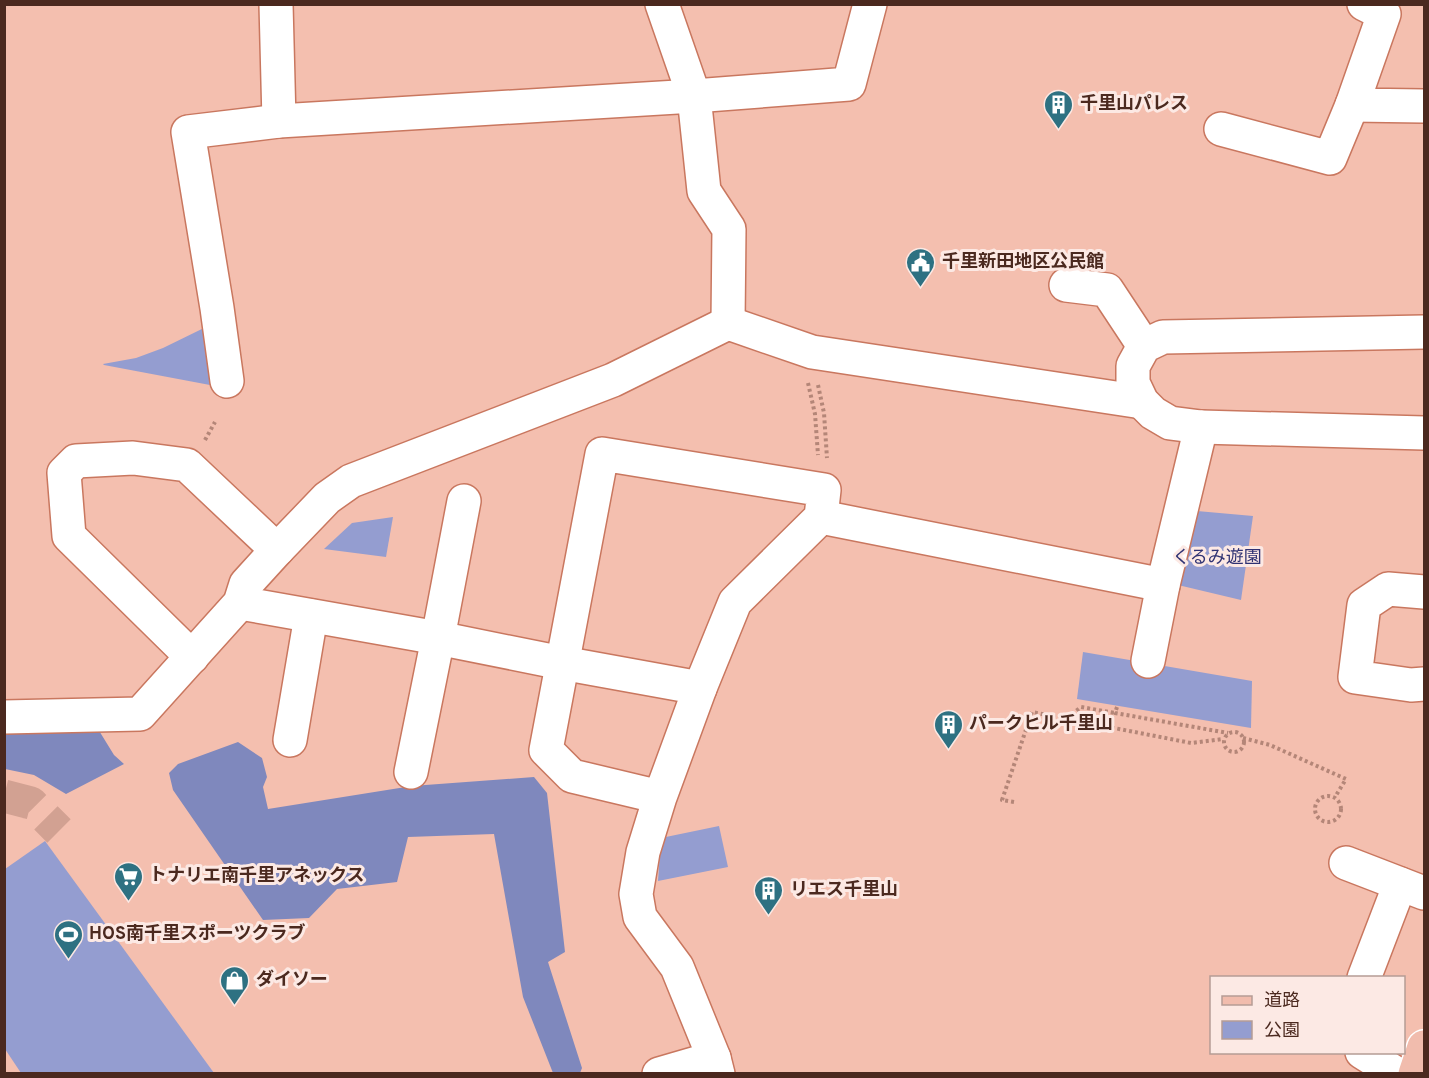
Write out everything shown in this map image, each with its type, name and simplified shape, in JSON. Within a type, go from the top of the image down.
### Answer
[{"type":"main road","points":[[1415,1074],[1425,1047]]},
{"type":"street","points":[[276,4],[279,121]]},
{"type":"street","points":[[662,4],[694,96],[704,191],[729,229],[728,323]]},
{"type":"street","points":[[227,381],[188,132],[279,121],[694,96],[849,84],[870,4]]},
{"type":"street","points":[[1221,129],[1330,159],[1384,14],[1364,4]]},
{"type":"street","points":[[1352,105],[1425,106]]},
{"type":"street","points":[[1066,285],[1107,290],[1144,345]]},
{"type":"street","points":[[728,323],[809,363],[1142,402]]},
{"type":"street","points":[[4,717],[140,714],[240,603],[246,584],[327,498],[351,481],[613,380],[728,323]]},
{"type":"street","points":[[1425,332],[1162,337],[1144,345],[1133,366],[1132,382],[1142,402],[1153,413],[1170,423],[1201,427],[1425,433]]},
{"type":"street","points":[[1148,661],[1163,585],[1201,427]]},
{"type":"street","points":[[660,797],[572,776],[546,750],[602,454],[821,490],[1163,585]]},
{"type":"street","points":[[192,657],[69,536],[64,473],[76,461],[133,458],[188,465],[277,550]]},
{"type":"street","points":[[659,1074],[716,1066],[677,967],[640,917],[636,894],[643,852],[660,797],[700,688],[735,602],[821,490]]},
{"type":"street","points":[[411,772],[464,501]]},
{"type":"street","points":[[1425,592],[1388,589],[1364,605],[1355,677],[1411,685],[1425,684]]},
{"type":"street","points":[[240,603],[700,688]]},
{"type":"street","points":[[290,740],[310,616]]},
{"type":"street","points":[[1346,863],[1412,889],[1365,976]]},
{"type":"street","points":[[1364,1054],[1397,1074]]},
{"type":"path","points":[[809,363],[824,413],[827,468],[821,490]]},
{"type":"path","points":[[809,363],[821,490]]},
{"type":"path","points":[[1115,713],[1117,706]]},
{"type":"path","points":[[1066,718],[1081,707],[1228,733],[1237,731],[1243,738],[1244,745],[1239,751],[1231,752],[1224,747],[1223,739]]},
{"type":"path","points":[[1014,802],[1002,800],[1032,712],[1191,743],[1223,739],[1228,733]]},
{"type":"path","points":[[1243,738],[1270,745],[1346,778],[1335,797]]},
{"type":"path","points":[[1325,796],[1335,797],[1341,806],[1340,816],[1330,822],[1320,820],[1314,812],[1316,801],[1325,796]]},
{"type":"green space","points":[[208,326],[213,371],[210,385],[103,364],[136,358],[163,348]]},
{"type":"green space","name":"くるみ遊園","points":[[1197,511],[1253,516],[1241,600],[1178,585]]},
{"type":"green space","points":[[393,517],[386,557],[324,549],[352,523]]},
{"type":"green space","points":[[1083,652],[1252,681],[1251,728],[1077,699]]},
{"type":"green space","points":[[719,826],[728,867],[658,881],[661,838]]},
{"type":"green space","name":"HOS南千里スポーツクラブ","points":[[45,841],[214,1073],[21,1073],[5,1049],[5,869]]},
{"type":"shaded area","points":[[98,729],[114,755],[124,764],[66,794],[34,775],[5,769],[4,731]]},
{"type":"shaded area","points":[[238,742],[262,758],[267,777],[263,787],[268,809],[412,786],[534,777],[547,793],[565,952],[548,962],[582,1068],[580,1073],[553,1073],[523,997],[494,834],[408,837],[397,882],[337,889],[309,918],[263,920],[173,790],[169,773],[178,764]]},
{"type":"tunnel","points":[[4,796],[31,803],[59,831]]},
{"type":"place","name":"千里山パレス","points":[[1059,130]]},
{"type":"place","name":"千里新田地区公民館","points":[[921,288]]},
{"type":"place","name":"パークヒル千里山","points":[[948,750]]},
{"type":"place","name":"トナリエ南千里アネックス","points":[[128,902]]},
{"type":"place","name":"リエス千里山","points":[[769,916]]},
{"type":"place","name":"HOS南千里スポーツクラブ","points":[[68,960]]},
{"type":"place","name":"ダイソー","points":[[235,1006]]}]
